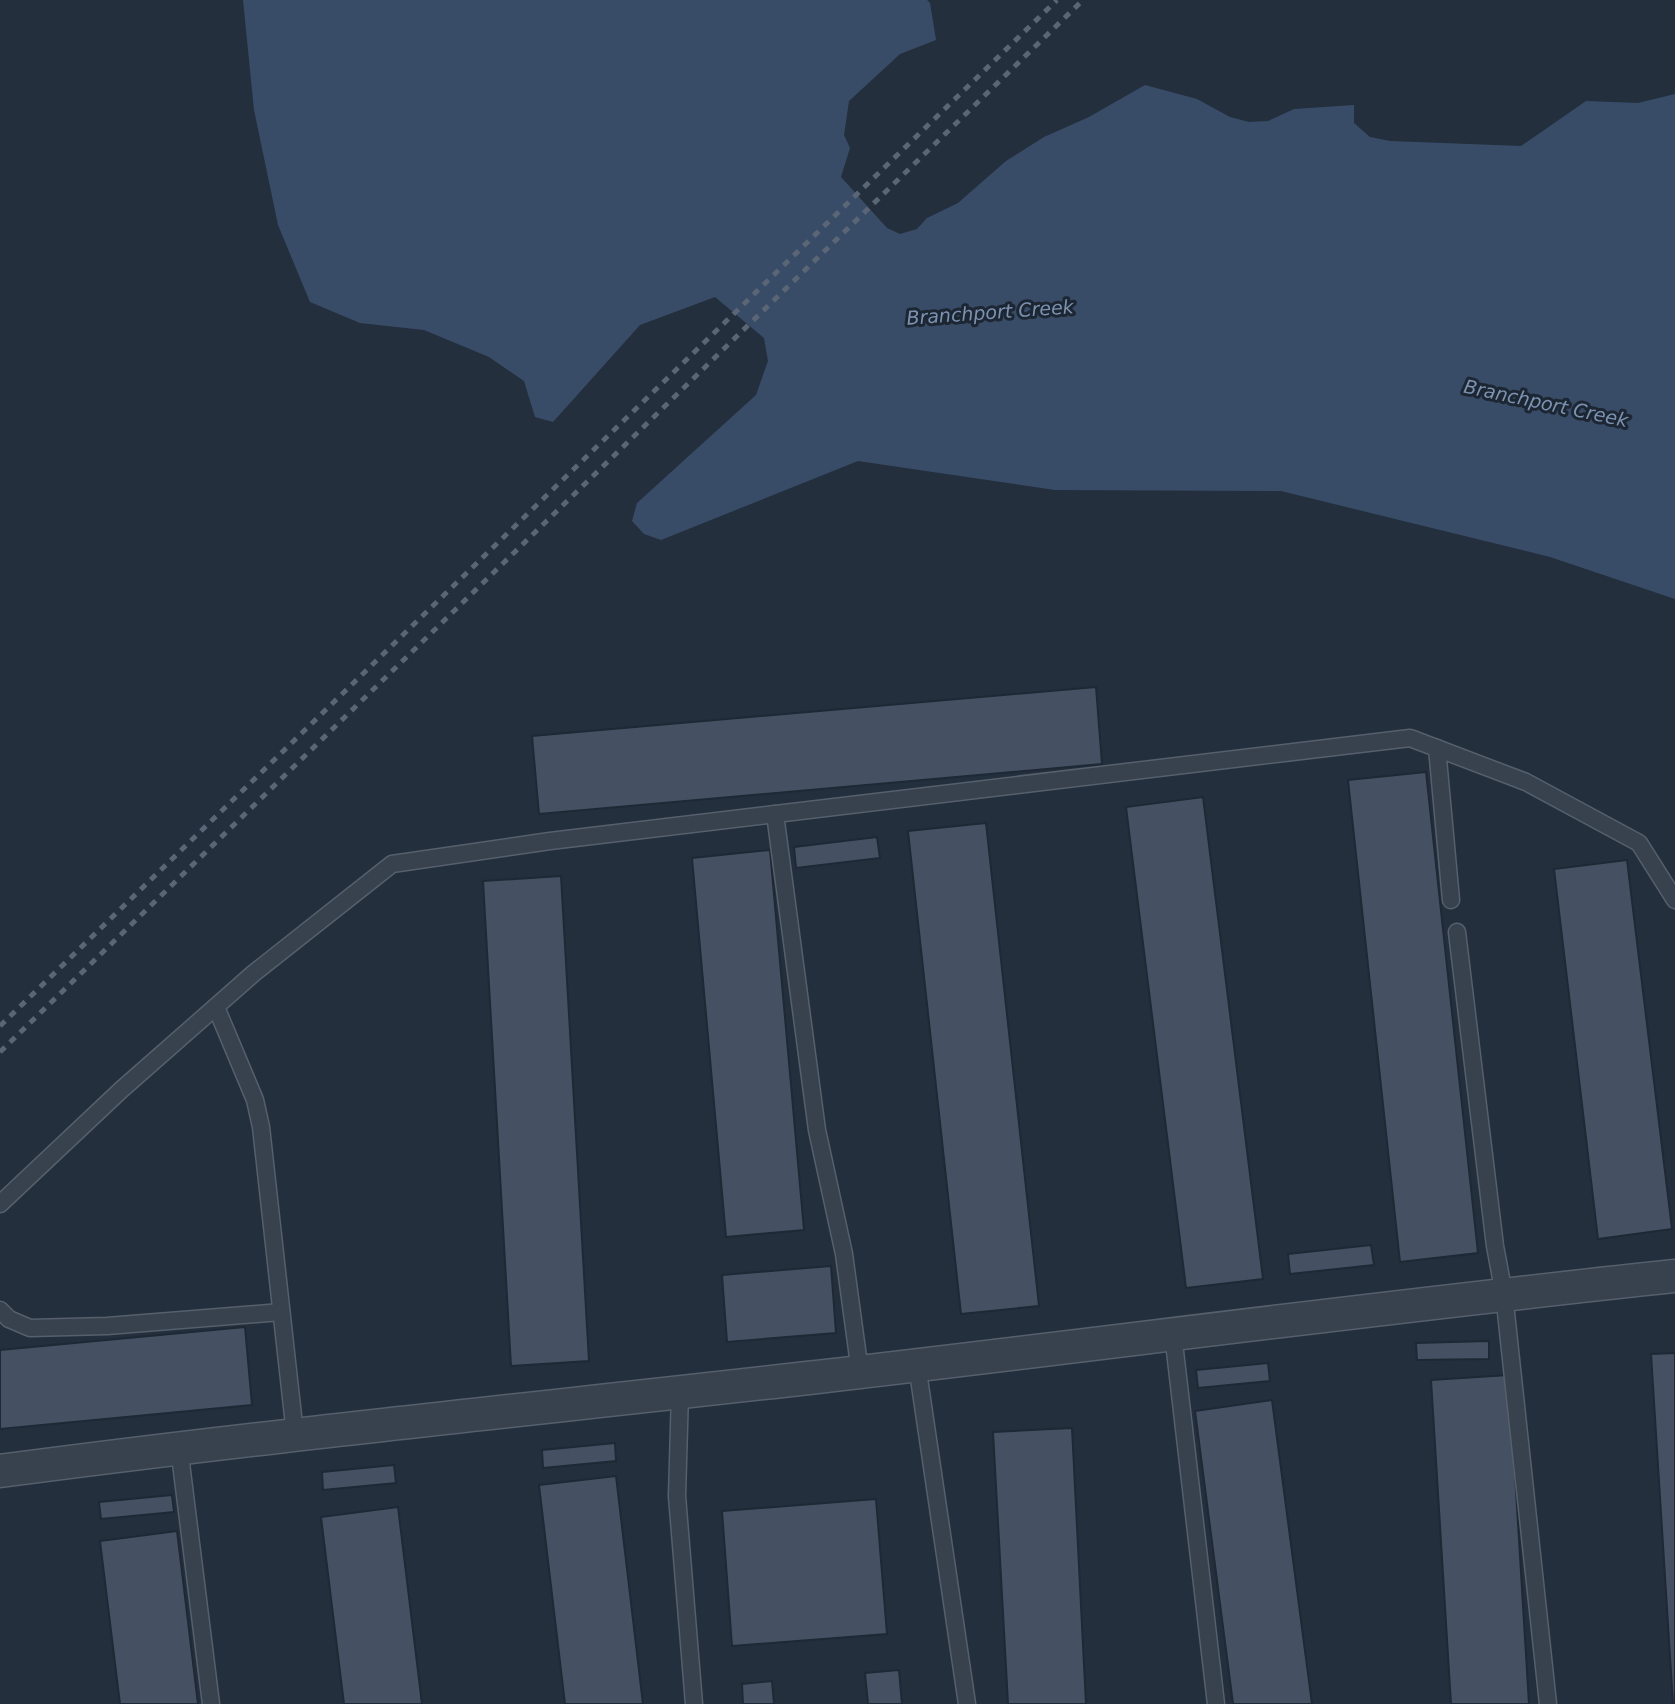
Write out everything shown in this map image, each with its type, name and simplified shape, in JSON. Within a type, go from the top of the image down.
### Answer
[{"type":"street","points":[[0,1471],[179,1447],[860,1372],[1504,1294],[1675,1276]]},
{"type":"lane","points":[[0,1204],[121,1090],[216,1006],[391,864],[550,841],[1410,738],[1526,782],[1639,843],[1675,900]]},
{"type":"lane","points":[[1437,748],[1451,900]]},
{"type":"lane","points":[[775,814],[817,1130],[844,1254],[860,1372]]},
{"type":"lane","points":[[1457,932],[1494,1246],[1504,1294],[1548,1704]]},
{"type":"lane","points":[[216,1006],[255,1100],[261,1127],[295,1434]]},
{"type":"lane","points":[[0,1310],[9,1319],[30,1328],[107,1326],[281,1312]]},
{"type":"lane","points":[[1173,1334],[1216,1704]]},
{"type":"lane","points":[[917,1365],[967,1704]]},
{"type":"lane","points":[[680,1392],[677,1496],[694,1704]]},
{"type":"lane","points":[[179,1447],[211,1704]]},
{"type":"water","name":"Branchport Creek","points":[[243,0],[927,0],[930,3],[936,40],[900,54],[849,101],[844,135],[850,148],[841,177],[887,228],[900,234],[917,229],[927,218],[958,203],[1006,161],[1044,137],[1089,117],[1145,85],[1197,99],[1230,117],[1249,122],[1268,121],[1294,109],[1354,105],[1354,123],[1370,137],[1390,141],[1521,146],[1586,101],[1638,103],[1675,94],[1675,599],[1550,557],[1281,491],[1055,490],[858,461],[661,540],[644,534],[632,521],[637,503],[756,395],[768,361],[764,338],[715,297],[640,325],[553,422],[535,417],[524,381],[489,357],[424,330],[360,323],[310,302],[278,225],[254,110]]},
{"type":"building","points":[[1096,687],[1102,764],[539,814],[532,736]]},
{"type":"building","points":[[1426,772],[1478,1253],[1400,1262],[1348,780]]},
{"type":"building","points":[[1203,797],[1263,1279],[1186,1288],[1126,807]]},
{"type":"building","points":[[986,823],[1039,1306],[961,1314],[908,831]]},
{"type":"building","points":[[877,837],[880,858],[796,868],[794,847]]},
{"type":"building","points":[[770,850],[804,1230],[726,1237],[692,858]]},
{"type":"building","points":[[1627,860],[1672,1229],[1598,1239],[1554,869]]},
{"type":"building","points":[[561,876],[589,1361],[511,1366],[483,881]]},
{"type":"building","points":[[1371,1245],[1374,1265],[1290,1274],[1288,1254]]},
{"type":"building","points":[[831,1266],[836,1333],[727,1342],[722,1275]]},
{"type":"building","points":[[245,1327],[252,1405],[0,1429],[0,1350]]},
{"type":"building","points":[[1489,1341],[1489,1359],[1417,1360],[1416,1343]]},
{"type":"building","points":[[1675,1353],[1675,1704],[1673,1704],[1651,1354]]},
{"type":"building","points":[[1268,1363],[1270,1381],[1198,1388],[1196,1370]]},
{"type":"building","points":[[1509,1375],[1529,1704],[1451,1704],[1431,1380]]},
{"type":"building","points":[[1272,1400],[1312,1704],[1233,1704],[1195,1411]]},
{"type":"building","points":[[1072,1428],[1086,1704],[1008,1704],[993,1432]]},
{"type":"building","points":[[615,1443],[616,1461],[543,1468],[542,1450]]},
{"type":"building","points":[[394,1465],[396,1483],[323,1490],[322,1472]]},
{"type":"building","points":[[616,1476],[643,1704],[565,1704],[539,1485]]},
{"type":"building","points":[[172,1495],[174,1512],[101,1519],[99,1502]]},
{"type":"building","points":[[876,1499],[887,1634],[732,1646],[722,1511]]},
{"type":"building","points":[[398,1507],[422,1704],[344,1704],[321,1517]]},
{"type":"building","points":[[177,1531],[198,1704],[120,1704],[100,1541]]},
{"type":"building","points":[[899,1670],[902,1704],[868,1704],[865,1673]]},
{"type":"building","points":[[772,1681],[774,1704],[743,1704],[742,1684]]},
{"type":"railway","points":[[0,1026],[1057,0]]},
{"type":"railway","points":[[0,1052],[1083,0]]}]
